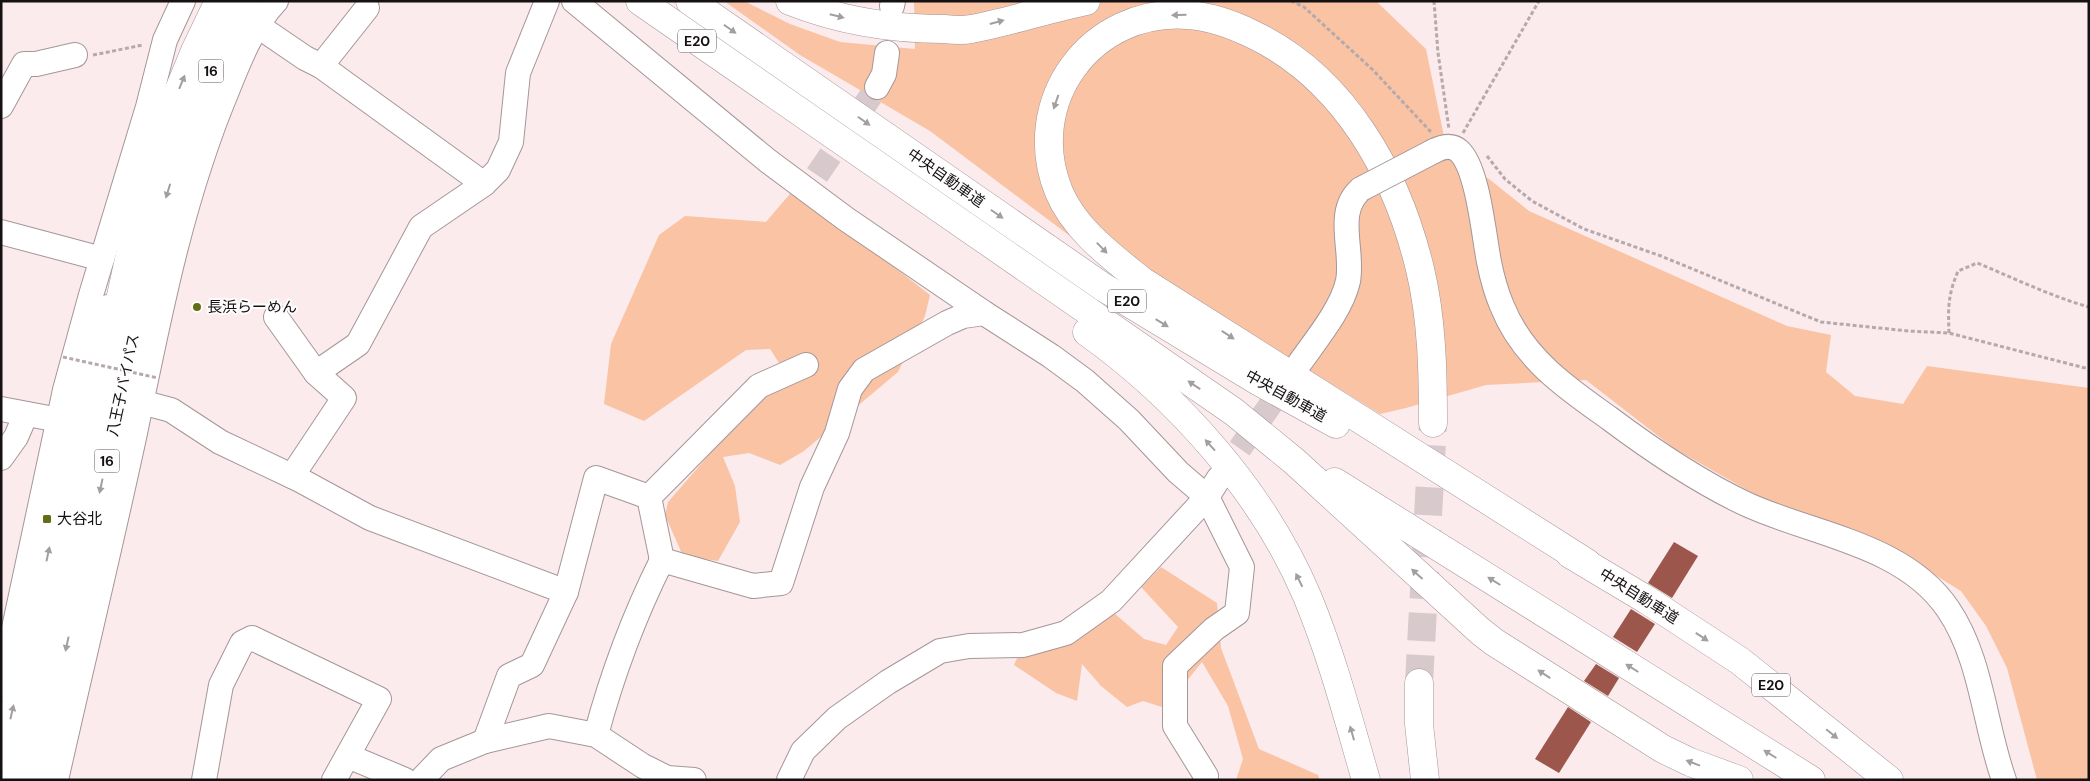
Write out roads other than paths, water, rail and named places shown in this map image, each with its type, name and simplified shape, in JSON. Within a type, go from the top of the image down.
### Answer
[{"type":"highway","name":"八王子バイパス","points":[[15,780],[73,513],[115,261],[142,200],[159,110],[195,52],[219,1]]},
{"type":"highway","name":"八王子バイパス","points":[[37,780],[166,198],[193,148],[214,63],[245,1]]},
{"type":"highway","name":"中央自動車道","points":[[640,1],[754,82],[1234,412],[1269,440],[1494,642],[1663,749],[1690,762],[1739,780]]},
{"type":"highway","name":"中央自動車道","points":[[690,1],[1103,287],[1258,381],[1587,563],[1740,661],[1889,780]]},
{"type":"highway","points":[[790,1],[810,9],[850,19],[919,29],[969,30],[1086,1]]},
{"type":"highway","points":[[1211,1],[1236,9],[1264,22],[1286,34],[1308,51],[1345,86],[1381,134],[1410,190],[1430,252],[1439,288],[1448,383],[1440,430],[1429,329],[1420,269],[1400,208],[1382,162],[1336,97],[1312,73],[1287,53],[1246,30],[1217,20],[1188,15],[1163,16],[1134,22],[1109,32],[1076,62],[1064,81],[1050,123],[1051,168],[1060,193],[1073,217],[1107,254],[1142,281],[1587,563]]},
{"type":"highway","points":[[754,82],[1044,302],[1092,336],[1162,396],[1219,455],[1249,493],[1274,533],[1306,595],[1337,680],[1366,780]]},
{"type":"highway","points":[[1269,440],[1811,780]]},
{"type":"highway","points":[[1425,780],[1419,724],[1426,686],[1435,733],[1440,780]]},
{"type":"street","points":[[159,110],[165,40],[183,1]]},
{"type":"street","points":[[56,780],[173,255],[193,148],[258,26],[276,1]]},
{"type":"street","points":[[316,373],[358,344],[421,227],[484,184],[498,170],[511,142],[518,73],[547,1]]},
{"type":"street","points":[[574,1],[811,182],[846,220],[1085,381],[1129,420],[1178,472],[1213,487],[1242,566],[1237,613],[1214,629],[1175,666],[1175,726],[1206,776],[1205,780]]},
{"type":"street","points":[[321,66],[367,8]]},
{"type":"street","points":[[258,26],[305,58],[321,66],[484,184]]},
{"type":"street","points":[[877,87],[884,74],[887,53]]},
{"type":"street","points":[[1,106],[24,64],[36,64],[75,55]]},
{"type":"street","points":[[1299,364],[1337,307],[1347,284],[1349,272],[1346,224],[1347,211],[1351,199],[1361,189],[1443,149],[1460,151],[1466,159],[1472,174],[1489,265],[1502,305],[1513,330],[1532,355],[1568,388],[1676,466],[1745,504],[1864,548],[1893,561],[1905,568],[1937,594],[1948,608],[1964,637],[1978,681],[1992,741],[2004,780]]},
{"type":"street","points":[[1,232],[115,261],[103,318],[73,392],[59,420],[1,689]]},
{"type":"street","points":[[662,560],[753,586],[782,583],[812,487],[837,433],[850,390],[864,370],[947,323],[963,316],[984,313]]},
{"type":"street","points":[[276,317],[316,373],[344,398],[292,476]]},
{"type":"street","points":[[649,497],[759,386],[806,365]]},
{"type":"street","points":[[1,760],[38,601],[73,392]]},
{"type":"street","points":[[140,402],[171,410],[220,442],[292,476],[370,518],[566,592]]},
{"type":"street","points":[[1,409],[59,420]]},
{"type":"street","points":[[1,458],[16,437],[26,414]]},
{"type":"street","points":[[485,741],[509,676],[532,665],[566,592],[596,478],[649,497]]},
{"type":"street","points":[[789,780],[803,751],[837,718],[888,682],[940,651],[969,646],[1023,645],[1066,633],[1111,601],[1213,487]]},
{"type":"street","points":[[596,735],[604,705],[641,604],[662,560],[649,497]]},
{"type":"street","points":[[1,607],[15,627]]},
{"type":"street","points":[[204,780],[220,685],[242,643],[252,638],[379,699],[334,780]]},
{"type":"street","points":[[421,780],[441,759],[485,741],[549,726],[596,735],[640,773],[694,780]]},
{"type":"street","points":[[348,756],[405,780]]},
{"type":"tunnel","points":[[817,175],[877,87]]},
{"type":"tunnel","points":[[1219,478],[1290,377]]},
{"type":"tunnel","points":[[1419,683],[1433,423]]},
{"type":"place","name":"長浜らーめん","points":[[197,307]]},
{"type":"place","name":"大谷北","points":[[47,519]]}]
